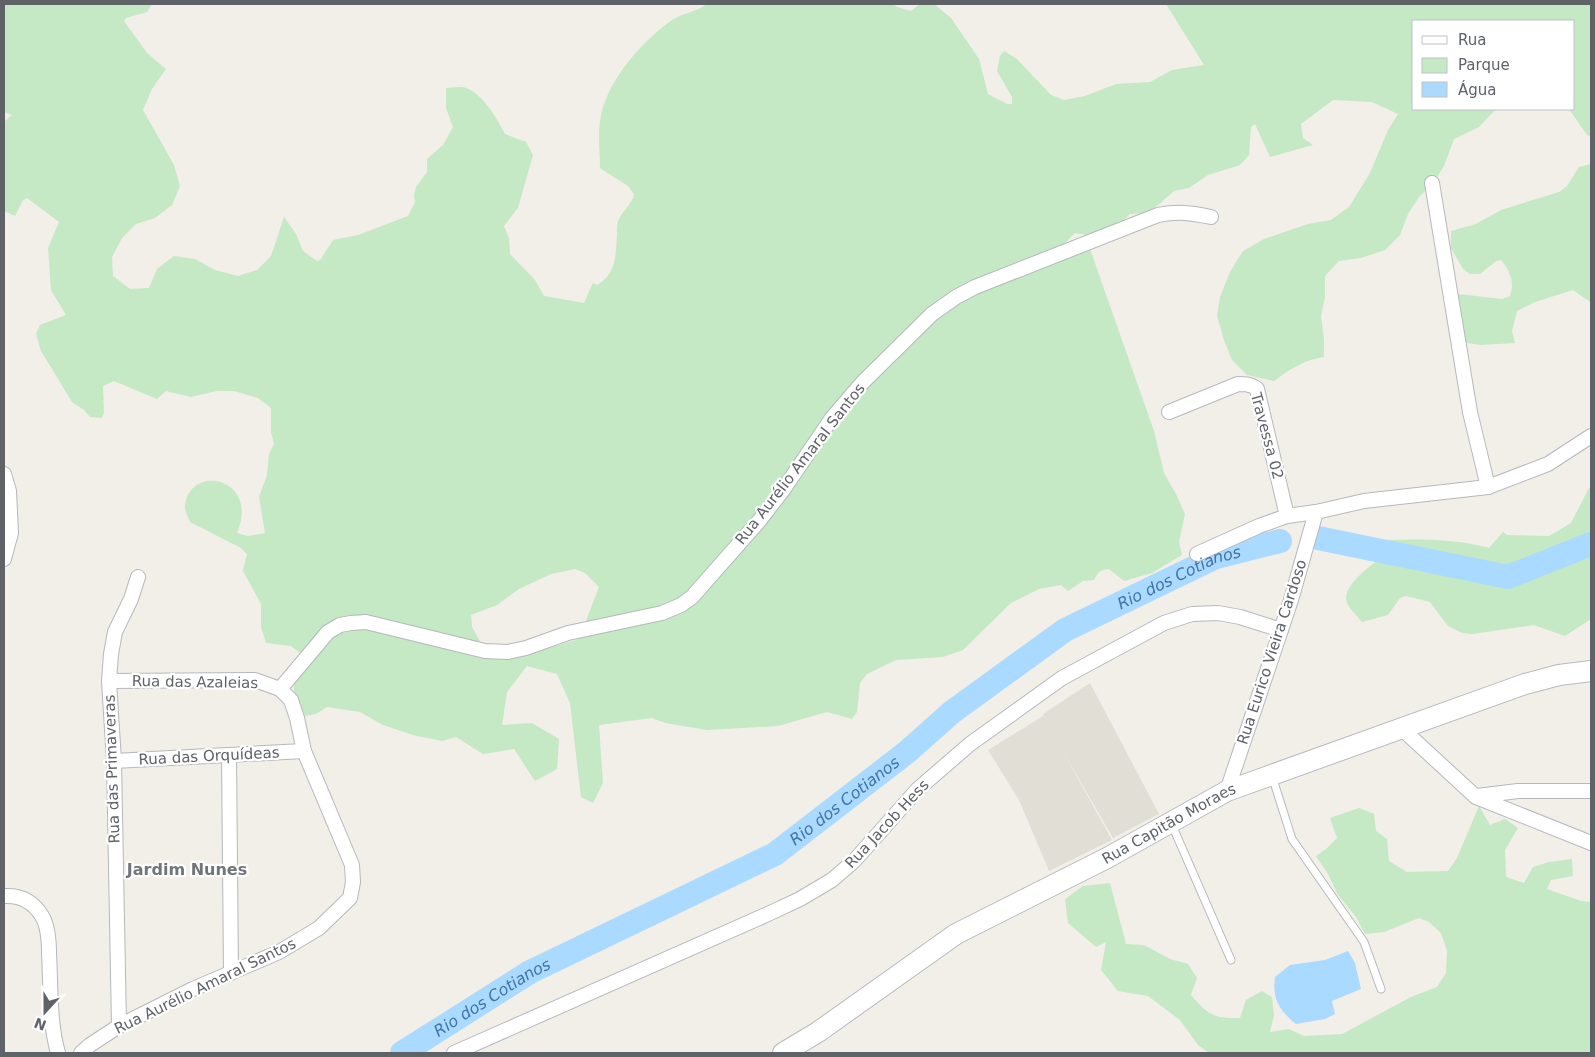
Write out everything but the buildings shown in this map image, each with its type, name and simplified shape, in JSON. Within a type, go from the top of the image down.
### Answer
[{"type":"street","points":[[1432,184],[1470,412],[1488,488]]},
{"type":"street","name":"Rua Aurélio Amaral Santos","points":[[81,1053],[119,1026],[193,989],[280,952],[319,928],[350,898],[353,882],[352,865],[304,751],[291,700],[280,689],[328,632],[340,625],[366,622],[485,651],[508,652],[526,648],[568,633],[662,613],[681,605],[692,597],[759,521],[783,490],[832,418],[862,383],[932,314],[975,286],[1158,215],[1186,212],[1211,217]]},
{"type":"street","name":"Travessa 02","points":[[1169,412],[1238,384],[1253,385],[1257,389],[1287,516]]},
{"type":"street","points":[[1198,554],[1259,526],[1287,516],[1316,512],[1364,501],[1488,488],[1548,464],[1591,436]]},
{"type":"street","points":[[4,474],[9,491],[10,534],[4,559]]},
{"type":"street","name":"Rua Eurico Vieira Cardoso","points":[[1227,791],[1281,630],[1316,512]]},
{"type":"street","name":"Rua das Primaveras","points":[[119,1026],[114,761],[110,681],[111,654],[115,632],[138,577]]},
{"type":"street","name":"Rua Jacob Hess","points":[[454,1053],[768,914],[824,885],[854,862],[918,789],[970,744],[1062,678],[1164,623],[1192,614],[1218,613],[1240,617],[1281,630]]},
{"type":"street","name":"Rua Capitão Moraes","points":[[782,1053],[818,1032],[956,934],[1107,858],[1227,791],[1525,684],[1559,675],[1591,670]]},
{"type":"street","name":"Rua das Azaleias","points":[[110,681],[255,680],[280,689]]},
{"type":"street","points":[[1401,728],[1476,797],[1591,843]]},
{"type":"street","name":"Rua das Orquídeas","points":[[114,761],[304,751]]},
{"type":"street","points":[[229,755],[231,973]]},
{"type":"street","points":[[1476,797],[1518,791],[1591,791]]},
{"type":"street","points":[[4,896],[16,896],[33,903],[44,917],[48,939],[54,1042],[58,1053]]},
{"type":"lane","points":[[1271,775],[1292,839],[1364,942],[1381,989]]},
{"type":"lane","points":[[1170,823],[1231,960]]},
{"type":"shaded area","points":[[1090,683],[1159,814],[1113,838],[1061,748],[1112,840],[1049,871],[1019,800],[988,750],[1043,716],[1043,714]]},
{"type":"green space","points":[[4,4],[152,4],[147,12],[126,18],[124,21],[147,53],[166,69],[152,89],[143,110],[174,165],[180,186],[172,205],[155,218],[136,224],[122,238],[112,257],[113,276],[130,289],[149,288],[157,269],[174,256],[195,259],[215,270],[238,276],[257,270],[271,256],[284,217],[296,234],[303,251],[317,261],[321,259],[333,240],[358,235],[408,216],[415,202],[416,187],[427,172],[427,159],[443,145],[453,127],[446,108],[446,88],[466,88],[479,96],[494,115],[505,134],[526,142],[533,155],[518,208],[504,226],[509,238],[510,254],[535,280],[544,296],[584,303],[593,283],[597,285],[604,280],[612,269],[616,255],[618,221],[634,194],[628,186],[600,168],[600,121],[609,92],[626,64],[660,29],[672,20],[707,4],[893,4],[911,11],[920,4],[934,4],[951,18],[979,59],[988,94],[1007,104],[1012,104],[1012,97],[997,71],[1000,56],[1004,51],[1017,59],[1051,95],[1064,100],[1085,96],[1116,84],[1150,82],[1172,70],[1204,65],[1166,4],[1591,4],[1591,136],[1587,135],[1570,110],[1575,110],[1575,20],[1412,20],[1412,110],[1495,110],[1479,127],[1454,139],[1444,166],[1434,182],[1419,197],[1408,214],[1400,235],[1385,250],[1361,258],[1339,261],[1325,276],[1325,297],[1321,316],[1324,357],[1310,360],[1274,381],[1247,375],[1232,360],[1217,316],[1220,297],[1230,272],[1243,251],[1264,239],[1308,224],[1331,220],[1349,207],[1370,173],[1388,130],[1398,114],[1372,102],[1333,100],[1301,124],[1303,138],[1313,145],[1270,157],[1255,124],[1251,127],[1249,155],[1240,165],[1208,175],[1189,188],[1174,191],[1149,213],[1130,214],[1117,226],[1098,237],[1075,233],[1061,247],[1090,249],[1154,431],[1164,473],[1185,514],[1179,542],[1182,555],[1152,573],[1124,581],[1109,569],[1100,572],[1094,580],[1083,581],[1068,591],[1061,585],[1039,589],[1011,603],[963,650],[943,657],[896,660],[867,674],[860,683],[857,712],[852,719],[827,712],[778,726],[707,730],[665,723],[652,718],[599,725],[603,783],[593,803],[581,797],[570,703],[557,674],[527,666],[507,692],[502,725],[532,723],[559,739],[557,769],[535,781],[514,749],[483,754],[456,737],[442,741],[413,735],[383,725],[360,712],[327,707],[316,714],[305,716],[294,690],[294,680],[308,659],[291,646],[266,643],[261,627],[261,604],[243,571],[247,554],[241,548],[190,522],[185,508],[190,491],[199,483],[222,482],[232,489],[240,499],[242,514],[237,533],[248,536],[265,533],[259,497],[267,475],[269,454],[274,444],[271,432],[271,408],[258,398],[234,391],[217,391],[191,397],[166,391],[157,399],[114,381],[103,386],[104,413],[102,418],[90,417],[84,410],[72,402],[41,351],[36,334],[40,325],[66,315],[51,290],[48,248],[59,222],[27,198],[23,200],[15,216],[4,211],[4,122],[12,115],[4,112]],"holes":[[[575,569],[585,573],[599,587],[579,639],[519,657],[484,648],[472,627],[471,615],[497,605],[519,589],[551,574]]]},
{"type":"green space","points":[[1591,164],[1591,322],[1590,302],[1573,290],[1535,302],[1517,311],[1512,331],[1515,343],[1480,345],[1461,342],[1450,293],[1502,299],[1510,296],[1512,281],[1507,268],[1501,260],[1496,261],[1480,274],[1470,274],[1463,269],[1451,248],[1451,231],[1476,224],[1501,210],[1559,192],[1567,186],[1579,167]]},
{"type":"green space","points":[[1589,488],[1591,488],[1591,619],[1565,636],[1534,625],[1472,634],[1462,633],[1448,626],[1430,602],[1406,596],[1400,598],[1388,615],[1362,622],[1347,603],[1346,596],[1354,581],[1389,552],[1382,540],[1423,539],[1462,542],[1489,548],[1503,532],[1507,535],[1549,536],[1571,523]]},
{"type":"green space","points":[[1479,806],[1490,825],[1505,819],[1518,828],[1505,850],[1506,877],[1524,883],[1533,867],[1549,862],[1572,859],[1573,876],[1551,880],[1547,889],[1581,901],[1591,902],[1591,1053],[1209,1053],[1198,1045],[1180,1020],[1148,996],[1118,991],[1101,970],[1106,942],[1096,947],[1068,923],[1065,899],[1083,886],[1110,883],[1126,944],[1144,945],[1170,959],[1188,964],[1197,978],[1191,995],[1207,1011],[1224,1018],[1240,1018],[1246,1000],[1262,991],[1272,997],[1274,1015],[1270,1032],[1289,1029],[1304,1036],[1342,1034],[1411,997],[1437,987],[1446,973],[1447,951],[1441,933],[1429,922],[1419,918],[1384,932],[1365,934],[1356,917],[1338,895],[1328,874],[1316,856],[1337,838],[1330,818],[1359,808],[1374,814],[1376,831],[1387,839],[1389,861],[1407,872],[1448,871],[1457,858]]},
{"type":"water","points":[[1348,951],[1355,963],[1361,989],[1332,1001],[1335,1014],[1325,1019],[1296,1024],[1278,1004],[1274,985],[1275,977],[1290,965],[1325,960]]},
{"type":"waterway","name":"Rio dos Cotianos","points":[[1318,538],[1508,577],[1591,544]]},
{"type":"waterway","name":"Rio dos Cotianos","points":[[402,1053],[530,972],[775,854],[907,752],[952,712],[1065,630],[1216,557],[1280,541]]},
{"type":"district","name":"Jardim Nunes","points":[[187,869]]}]
